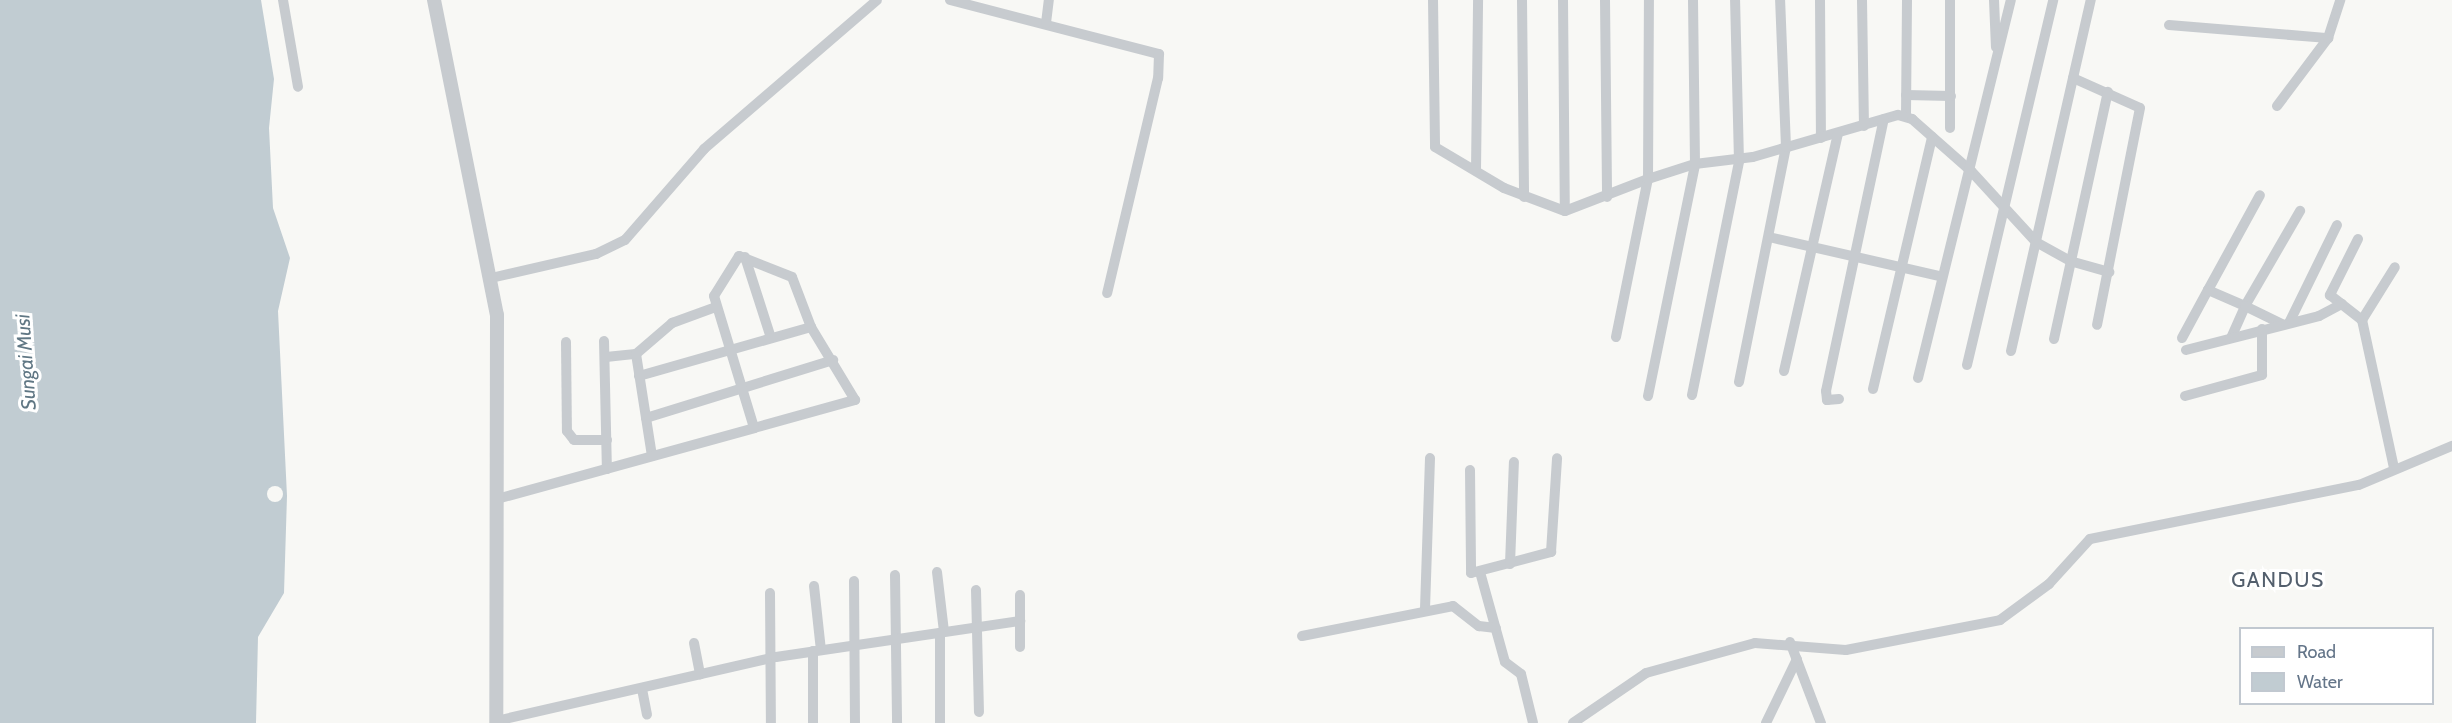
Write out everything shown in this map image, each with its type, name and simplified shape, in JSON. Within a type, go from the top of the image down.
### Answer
[{"type":"street","points":[[283,0],[298,87]]},
{"type":"street","points":[[434,0],[497,315],[496,722],[771,658],[1020,621]]},
{"type":"street","points":[[491,278],[596,254],[625,240],[704,149],[877,0]]},
{"type":"street","points":[[950,0],[1150,48],[1161,58],[1107,292]]},
{"type":"street","points":[[1046,23],[1049,0]]},
{"type":"street","points":[[1433,0],[1434,142],[1442,154],[1524,197],[1565,211],[1607,197],[1648,179],[1695,164],[1739,161],[1884,119],[1906,115]]},
{"type":"street","points":[[1476,170],[1478,0]]},
{"type":"street","points":[[1522,0],[1524,197]]},
{"type":"street","points":[[1563,0],[1565,211]]},
{"type":"street","points":[[1605,0],[1607,197]]},
{"type":"street","points":[[1616,337],[1648,179],[1648,0]]},
{"type":"street","points":[[1648,396],[1695,164],[1693,0]]},
{"type":"street","points":[[1692,395],[1739,161],[1735,0]]},
{"type":"street","points":[[1739,382],[1786,147],[1780,0]]},
{"type":"street","points":[[1820,0],[1821,138]]},
{"type":"street","points":[[1862,0],[1864,126]]},
{"type":"street","points":[[1907,0],[1906,115],[1971,171],[2003,209],[2036,242],[2070,261],[2109,272]]},
{"type":"street","points":[[1950,0],[1950,128]]},
{"type":"street","points":[[1994,0],[1996,59]]},
{"type":"street","points":[[1918,378],[1940,276],[1971,171],[2011,0]]},
{"type":"street","points":[[1966,365],[2053,0]]},
{"type":"street","points":[[2011,351],[2091,0]]},
{"type":"street","points":[[2277,106],[2328,38],[2340,0]]},
{"type":"street","points":[[2169,25],[2328,38]]},
{"type":"street","points":[[2073,78],[2140,108],[2097,325]]},
{"type":"street","points":[[2054,339],[2108,92]]},
{"type":"street","points":[[1906,96],[1951,96]]},
{"type":"street","points":[[1839,399],[1825,397],[1852,257],[1884,119]]},
{"type":"street","points":[[1784,371],[1838,134]]},
{"type":"street","points":[[1873,389],[1898,266],[1932,137]]},
{"type":"street","points":[[2182,338],[2260,195]]},
{"type":"street","points":[[2231,338],[2245,306],[2300,211]]},
{"type":"street","points":[[2286,323],[2337,225]]},
{"type":"street","points":[[1769,237],[1940,276]]},
{"type":"street","points":[[2319,316],[2358,239]]},
{"type":"street","points":[[496,499],[607,469],[855,400],[833,360],[811,327],[792,277],[745,257],[737,257],[717,285],[716,307],[754,428]]},
{"type":"street","points":[[745,257],[771,338]]},
{"type":"street","points":[[2362,320],[2395,267]]},
{"type":"street","points":[[2208,290],[2286,323]]},
{"type":"street","points":[[2330,295],[2362,320],[2394,468]]},
{"type":"street","points":[[2186,350],[2319,316],[2342,304]]},
{"type":"street","points":[[606,357],[636,354],[672,323],[716,307]]},
{"type":"street","points":[[639,376],[811,327]]},
{"type":"street","points":[[2185,396],[2262,375],[2262,329]]},
{"type":"street","points":[[604,341],[607,469]]},
{"type":"street","points":[[566,342],[567,431],[574,440],[607,440]]},
{"type":"street","points":[[636,354],[652,456]]},
{"type":"street","points":[[646,418],[833,360]]},
{"type":"street","points":[[1573,723],[1627,683],[1661,668],[1755,643],[1790,642],[1846,650],[2000,620],[2049,584],[2092,538],[2359,485],[2394,468],[2452,446]]},
{"type":"street","points":[[1425,609],[1430,458]]},
{"type":"street","points":[[1470,470],[1467,569],[1480,572],[1551,552],[1557,458]]},
{"type":"street","points":[[1510,564],[1514,462]]},
{"type":"street","points":[[938,572],[942,632],[940,723]]},
{"type":"street","points":[[1480,572],[1505,662],[1521,674],[1533,723]]},
{"type":"street","points":[[895,574],[898,639],[897,723]]},
{"type":"street","points":[[854,581],[855,723]]},
{"type":"street","points":[[813,723],[817,651],[814,586]]},
{"type":"street","points":[[976,590],[979,712]]},
{"type":"street","points":[[770,593],[771,723]]},
{"type":"street","points":[[1020,596],[1020,648]]},
{"type":"street","points":[[1302,636],[1425,609],[1453,606],[1479,626],[1496,628]]},
{"type":"street","points":[[1790,642],[1821,723]]},
{"type":"street","points":[[694,643],[700,674]]},
{"type":"street","points":[[1766,723],[1797,659]]},
{"type":"street","points":[[642,689],[647,715]]},
{"type":"water","name":"Sungai Musi","points":[[0,0],[261,0],[274,79],[269,128],[273,208],[290,258],[278,311],[287,496],[284,593],[258,637],[256,723],[0,723]]},
{"type":"pier","points":[[275,486],[281,488],[283,494],[281,500],[275,502],[269,500],[267,494],[269,488]]},
{"type":"district","name":"GANDUS","points":[[2278,580]]}]
